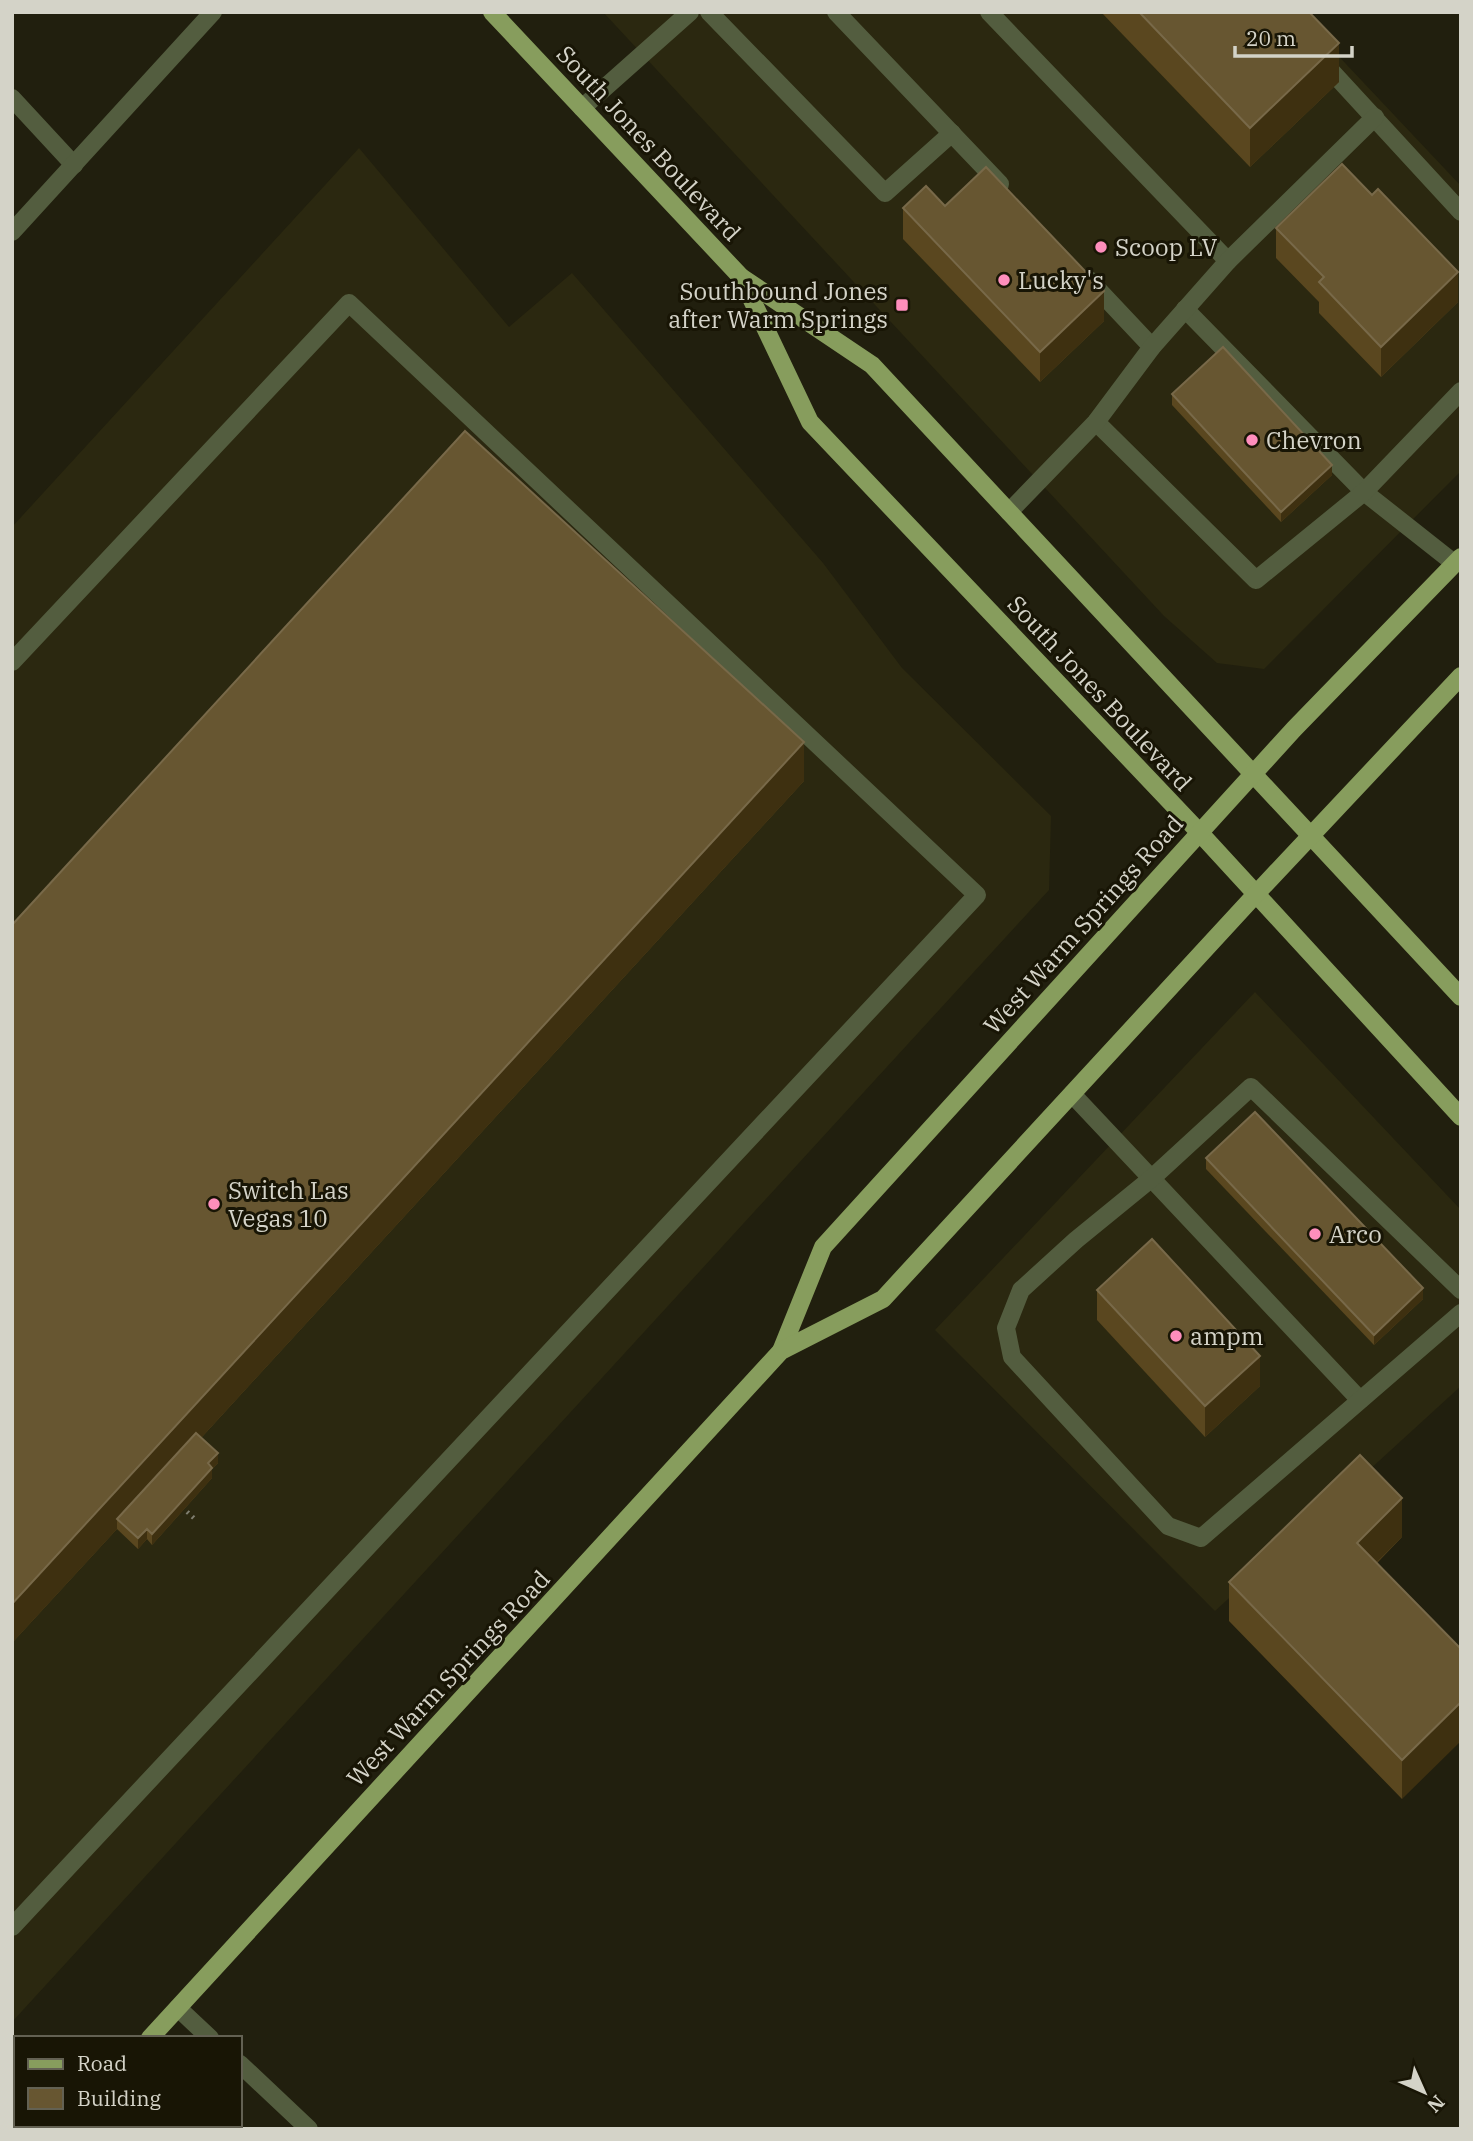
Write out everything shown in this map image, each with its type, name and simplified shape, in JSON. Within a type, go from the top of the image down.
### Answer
[{"type":"main road","name":"South Jones Boulevard","points":[[492,12],[741,277],[872,365],[1461,997]]},
{"type":"main road","name":"South Jones Boulevard","points":[[741,277],[810,422],[1200,833],[1461,1117]]},
{"type":"main road","name":"West Warm Springs Road","points":[[781,1351],[823,1247],[1253,774],[1458,560]]},
{"type":"main road","name":"West Warm Springs Road","points":[[152,2036],[781,1351],[883,1299],[1461,676]]},
{"type":"street","points":[[12,232],[213,12]]},
{"type":"street","points":[[582,108],[690,12]]},
{"type":"street","points":[[709,12],[885,193],[952,133]]},
{"type":"street","points":[[836,12],[1016,202]]},
{"type":"street","points":[[989,12],[1228,261]]},
{"type":"street","points":[[1312,50],[1461,212]]},
{"type":"street","points":[[12,98],[74,164]]},
{"type":"street","points":[[1009,512],[1097,422],[1152,347],[1228,261],[1375,117]]},
{"type":"street","points":[[1079,270],[1152,347]]},
{"type":"street","points":[[12,662],[349,303],[977,895],[12,1927]]},
{"type":"street","points":[[1185,309],[1364,492],[1458,560]]},
{"type":"street","points":[[1097,422],[1256,580],[1364,492],[1461,391]]},
{"type":"street","points":[[1459,1319],[1360,1400],[1201,1538],[1168,1526],[1012,1357],[1006,1328],[1021,1290],[1152,1178],[1251,1087],[1461,1290]]},
{"type":"street","points":[[1072,1094],[1360,1400]]},
{"type":"street","points":[[177,2008],[208,2036]]},
{"type":"street","points":[[242,2066],[309,2129]]},
{"type":"path","points":[[177,1503],[197,1521]]},
{"type":"shaded area","points":[[603,12],[1297,12],[1461,186],[1461,471],[1264,669],[1217,663],[1164,616]]},
{"type":"shaded area","points":[[359,148],[509,327],[572,273],[823,563],[902,668],[1051,816],[1049,890],[12,2022],[12,527]]},
{"type":"shaded area","points":[[1255,992],[1461,1210],[1461,1386],[1215,1611],[935,1330]]},
{"type":"building","points":[[1139,12],[1309,12],[1339,43],[1250,128]]},
{"type":"building","points":[[1342,164],[1372,195],[1378,189],[1458,272],[1381,347],[1319,282],[1324,277],[1276,228]]},
{"type":"building","name":"Lucky's","points":[[986,167],[1104,291],[1040,352],[903,208],[926,186],[945,206]]},
{"type":"building","name":"Chevron","points":[[1223,347],[1332,465],[1281,512],[1172,394]]},
{"type":"building","name":"Switch Las Vegas 10","points":[[465,431],[804,742],[12,1604],[12,925]]},
{"type":"building","name":"Arco","points":[[1255,1112],[1423,1288],[1374,1335],[1206,1158]]},
{"type":"building","points":[[1152,1239],[1260,1356],[1205,1406],[1097,1290]]},
{"type":"building","points":[[196,1433],[218,1453],[208,1463],[212,1468],[152,1534],[147,1529],[138,1538],[117,1519]]},
{"type":"building","points":[[1360,1455],[1402,1498],[1357,1543],[1461,1649],[1461,1702],[1402,1760],[1229,1582]]},
{"type":"place","name":"Scoop LV","points":[[1101,247]]},
{"type":"place","name":"Lucky's","points":[[1004,280]]},
{"type":"place","name":"Southbound Jones after Warm Springs","points":[[902,305]]},
{"type":"place","name":"Chevron","points":[[1252,440]]},
{"type":"place","name":"Switch Las Vegas 10","points":[[214,1204]]},
{"type":"place","name":"Arco","points":[[1315,1234]]},
{"type":"place","name":"ampm","points":[[1176,1336]]}]
